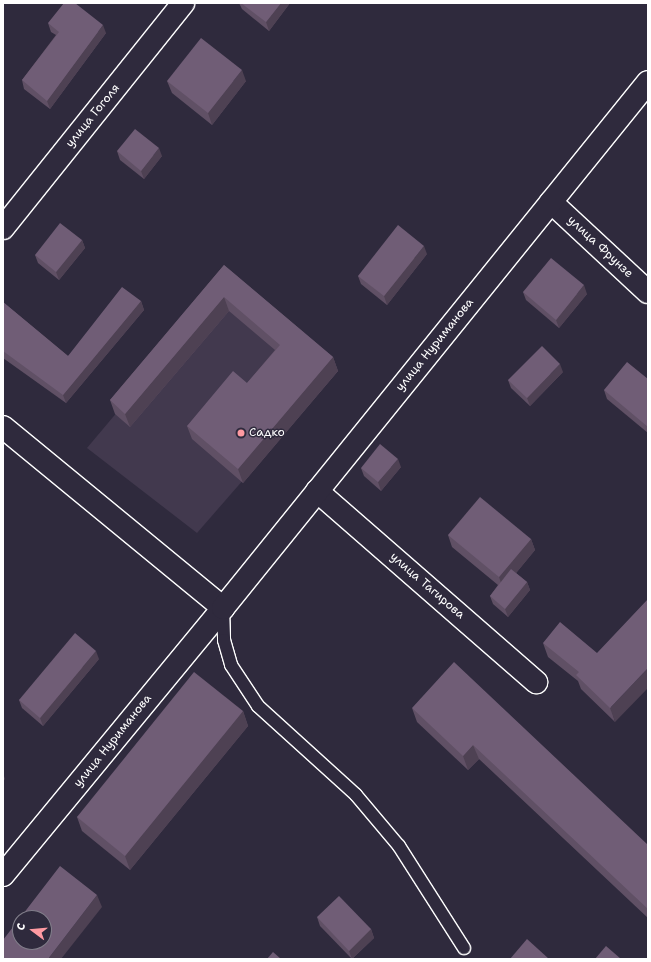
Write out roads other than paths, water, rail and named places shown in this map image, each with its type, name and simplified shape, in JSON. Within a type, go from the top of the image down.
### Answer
[{"type":"street","name":"улица Гоголя","points":[[3,228],[183,3]]},
{"type":"street","name":"улица Нуриманова","points":[[3,875],[223,608],[648,82]]},
{"type":"street","name":"улица Фрунзе","points":[[551,202],[648,292]]},
{"type":"street","points":[[3,427],[223,608]]},
{"type":"street","name":"улица Тагирова","points":[[317,491],[536,682]]},
{"type":"lane","points":[[223,608],[224,640],[231,665],[258,706],[356,795],[399,846],[464,948]]},
{"type":"place","name":"Садко","points":[[241,433]]}]
